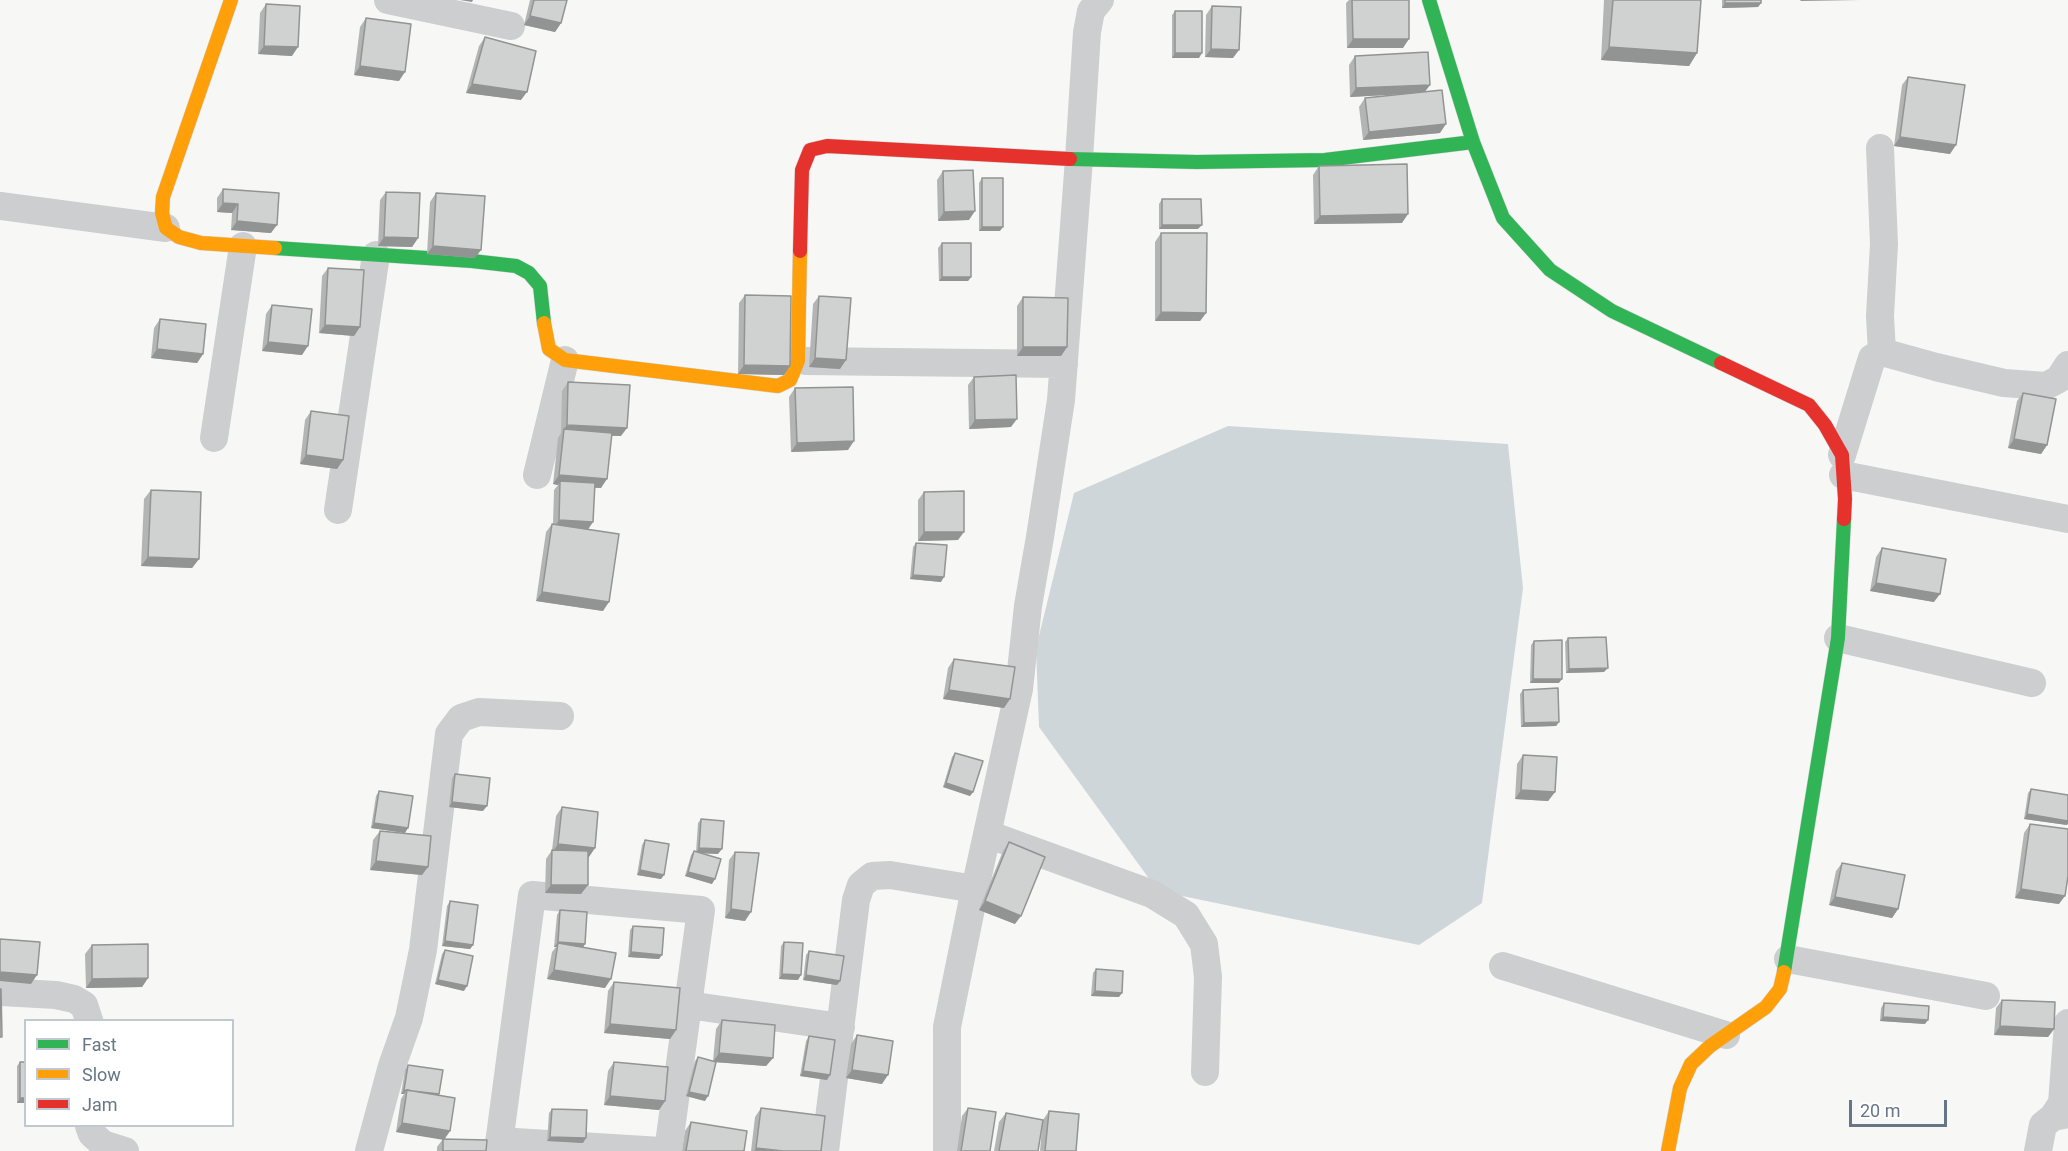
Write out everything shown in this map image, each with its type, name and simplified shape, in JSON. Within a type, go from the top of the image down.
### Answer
[{"type":"street","points":[[166,228],[162,213],[163,197],[231,0]]},
{"type":"street","points":[[388,0],[511,26]]},
{"type":"street","points":[[947,1151],[947,1027],[1019,689],[1028,606],[1061,400],[1087,32],[1091,11],[1100,0]]},
{"type":"street","points":[[1429,0],[1473,142],[1503,218],[1550,270],[1612,311],[1809,405],[1825,425],[1842,465],[1845,500],[1838,638],[1788,959],[1780,990],[1766,1007],[1710,1046],[1691,1064],[1680,1088],[1668,1151]]},
{"type":"street","points":[[0,206],[166,228],[179,237],[201,243],[516,266],[530,273],[540,286],[545,336],[549,349],[565,360],[778,386],[790,380],[798,361],[802,170],[810,150],[827,146],[1079,159],[1197,162],[1325,160],[1473,142]]},
{"type":"street","points":[[1880,148],[1884,244],[1880,316],[1882,352]]},
{"type":"street","points":[[214,438],[243,246]]},
{"type":"street","points":[[338,510],[376,255]]},
{"type":"street","points":[[1842,465],[1872,358],[1882,352],[2004,383],[2046,386],[2059,379],[2068,366]]},
{"type":"street","points":[[537,475],[565,360]]},
{"type":"street","points":[[798,361],[1064,364]]},
{"type":"street","points":[[1842,465],[2068,519]]},
{"type":"street","points":[[1838,638],[2032,683]]},
{"type":"street","points":[[369,1151],[392,1066],[409,1018],[423,950],[449,734],[461,718],[479,712],[560,716]]},
{"type":"street","points":[[987,834],[1152,894],[1186,915],[1204,944],[1208,977],[1205,1072]]},
{"type":"street","points":[[825,1151],[856,900],[861,885],[872,876],[890,875],[975,889]]},
{"type":"street","points":[[661,1151],[498,1146],[532,895],[701,910],[668,1151]]},
{"type":"street","points":[[1788,959],[1986,996]]},
{"type":"street","points":[[1503,966],[1726,1035]]},
{"type":"street","points":[[0,992],[56,995],[74,999],[84,1005],[89,1019]]},
{"type":"street","points":[[688,1005],[841,1027]]},
{"type":"street","points":[[2038,1151],[2043,1125],[2060,1116],[2068,1023]]},
{"type":"street","points":[[90,1127],[92,1134],[103,1144],[125,1151]]},
{"type":"shaded area","points":[[1228,426],[1508,444],[1523,588],[1482,903],[1419,945],[1158,891],[1039,727],[1036,648],[1074,493]]},
{"type":"building","points":[[534,0],[567,0],[561,23],[530,16]]},
{"type":"building","points":[[1352,0],[1409,0],[1409,39],[1353,39]]},
{"type":"building","points":[[1613,0],[1701,0],[1697,53],[1609,47]]},
{"type":"building","points":[[1725,0],[1761,0],[1761,3],[1725,3]]},
{"type":"building","points":[[266,4],[300,6],[298,47],[264,46]]},
{"type":"building","points":[[1212,6],[1241,7],[1239,50],[1211,49]]},
{"type":"building","points":[[1175,11],[1202,11],[1202,53],[1175,53]]},
{"type":"building","points":[[366,18],[411,24],[405,72],[360,66]]},
{"type":"building","points":[[485,37],[536,51],[527,92],[472,84]]},
{"type":"building","points":[[1428,52],[1430,85],[1356,88],[1355,56]]},
{"type":"building","points":[[1908,77],[1965,85],[1956,145],[1900,137]]},
{"type":"building","points":[[1442,90],[1446,124],[1369,132],[1365,98]]},
{"type":"building","points":[[1407,164],[1408,214],[1320,216],[1319,166]]},
{"type":"building","points":[[973,170],[975,211],[944,212],[943,171]]},
{"type":"building","points":[[982,178],[1003,178],[1003,227],[982,227]]},
{"type":"building","points":[[223,189],[279,193],[277,225],[237,221],[238,204],[223,203]]},
{"type":"building","points":[[386,192],[420,193],[418,238],[384,237]]},
{"type":"building","points":[[436,193],[485,196],[481,250],[433,246]]},
{"type":"building","points":[[1162,199],[1201,199],[1202,225],[1162,225]]},
{"type":"building","points":[[1161,233],[1207,233],[1206,313],[1161,312]]},
{"type":"building","points":[[942,243],[971,243],[971,277],[942,277]]},
{"type":"building","points":[[328,268],[364,270],[360,327],[325,325]]},
{"type":"building","points":[[745,295],[791,296],[790,366],[744,365]]},
{"type":"building","points":[[819,296],[851,298],[846,360],[815,358]]},
{"type":"building","points":[[1023,297],[1068,298],[1067,347],[1023,347]]},
{"type":"building","points":[[272,305],[312,309],[308,346],[268,342]]},
{"type":"building","points":[[160,319],[206,324],[203,354],[157,349]]},
{"type":"building","points":[[1016,375],[1017,419],[975,420],[974,377]]},
{"type":"building","points":[[568,382],[630,385],[627,428],[567,425]]},
{"type":"building","points":[[853,387],[854,441],[797,443],[795,388]]},
{"type":"building","points":[[2023,393],[2056,399],[2047,445],[2014,439]]},
{"type":"building","points":[[311,411],[349,416],[343,460],[306,455]]},
{"type":"building","points":[[564,429],[612,433],[607,479],[559,475]]},
{"type":"building","points":[[560,481],[595,483],[593,522],[559,520]]},
{"type":"building","points":[[151,490],[201,492],[199,559],[148,557]]},
{"type":"building","points":[[964,491],[964,532],[924,532],[924,492]]},
{"type":"building","points":[[552,524],[619,534],[609,602],[542,592]]},
{"type":"building","points":[[916,543],[947,545],[944,577],[913,575]]},
{"type":"building","points":[[1882,548],[1946,559],[1940,594],[1876,583]]},
{"type":"building","points":[[1606,637],[1608,668],[1569,669],[1568,638]]},
{"type":"building","points":[[1562,640],[1562,679],[1533,679],[1534,641]]},
{"type":"building","points":[[954,659],[1015,667],[1010,699],[949,690]]},
{"type":"building","points":[[1558,688],[1559,722],[1524,723],[1523,690]]},
{"type":"building","points":[[955,753],[983,761],[973,792],[946,783]]},
{"type":"building","points":[[1523,755],[1557,757],[1555,792],[1521,790]]},
{"type":"building","points":[[455,774],[490,778],[487,806],[452,802]]},
{"type":"building","points":[[2031,789],[2068,795],[2068,821],[2027,814]]},
{"type":"building","points":[[379,791],[413,796],[408,828],[374,823]]},
{"type":"building","points":[[562,807],[598,812],[595,848],[558,844]]},
{"type":"building","points":[[701,819],[724,821],[722,849],[699,848]]},
{"type":"building","points":[[2030,824],[2068,829],[2068,876],[2065,896],[2021,889]]},
{"type":"building","points":[[380,831],[431,836],[428,867],[376,861]]},
{"type":"building","points":[[645,840],[669,844],[664,875],[640,870]]},
{"type":"building","points":[[1009,842],[1045,857],[1021,916],[985,901]]},
{"type":"building","points":[[552,850],[588,851],[588,885],[551,885]]},
{"type":"building","points":[[694,851],[721,859],[715,879],[688,872]]},
{"type":"building","points":[[735,852],[759,853],[751,912],[731,909]]},
{"type":"building","points":[[1842,863],[1905,875],[1898,909],[1835,897]]},
{"type":"building","points":[[450,901],[478,905],[473,945],[445,941]]},
{"type":"building","points":[[560,910],[587,912],[585,944],[558,942]]},
{"type":"building","points":[[633,926],[664,928],[662,955],[631,952]]},
{"type":"building","points":[[0,939],[40,942],[37,975],[0,972]]},
{"type":"building","points":[[784,942],[803,943],[801,975],[782,974]]},
{"type":"building","points":[[558,943],[616,953],[611,979],[554,970]]},
{"type":"building","points":[[148,944],[148,978],[92,979],[92,945]]},
{"type":"building","points":[[445,950],[473,956],[467,986],[438,980]]},
{"type":"building","points":[[809,951],[844,956],[840,981],[806,975]]},
{"type":"building","points":[[1096,969],[1123,971],[1122,993],[1095,991]]},
{"type":"building","points":[[614,982],[680,988],[676,1030],[610,1024]]},
{"type":"building","points":[[1,989],[2,1037],[0,1037]]},
{"type":"building","points":[[2002,1000],[2055,1002],[2054,1029],[2000,1026]]},
{"type":"building","points":[[1884,1003],[1929,1006],[1928,1020],[1883,1017]]},
{"type":"building","points":[[722,1020],[775,1025],[773,1058],[719,1053]]},
{"type":"building","points":[[857,1035],[893,1041],[888,1075],[852,1070]]},
{"type":"building","points":[[809,1036],[835,1040],[830,1075],[803,1071]]},
{"type":"building","points":[[698,1057],[716,1062],[708,1096],[689,1092]]},
{"type":"building","points":[[20,1062],[24,1062],[24,1098],[20,1098]]},
{"type":"building","points":[[614,1062],[668,1067],[665,1101],[610,1096]]},
{"type":"building","points":[[408,1065],[443,1070],[439,1094],[404,1090]]},
{"type":"building","points":[[407,1090],[455,1098],[450,1131],[402,1123]]},
{"type":"building","points":[[761,1108],[825,1116],[821,1151],[756,1148]]},
{"type":"building","points":[[968,1108],[996,1112],[990,1151],[961,1151]]},
{"type":"building","points":[[552,1109],[587,1110],[586,1138],[550,1137]]},
{"type":"building","points":[[1049,1111],[1079,1114],[1076,1151],[1045,1151]]},
{"type":"building","points":[[1006,1113],[1043,1120],[1038,1151],[999,1151]]},
{"type":"building","points":[[691,1122],[747,1131],[744,1151],[686,1151]]},
{"type":"building","points":[[443,1139],[487,1140],[486,1151],[443,1151]]},
{"type":"traffic: fast","points":[[1429,0],[1473,142],[1503,218],[1550,270],[1612,311],[1721,363]]},
{"type":"traffic: fast","points":[[1070,159],[1197,162],[1325,160],[1473,142]]},
{"type":"traffic: fast","points":[[275,248],[516,266],[529,273],[540,286],[544,323]]},
{"type":"traffic: fast","points":[[1784,972],[1838,638],[1844,519]]},
{"type":"traffic: slow","points":[[231,0],[163,197],[162,213],[166,228],[179,237],[201,243],[275,248]]},
{"type":"traffic: slow","points":[[544,323],[549,349],[565,360],[778,386],[790,380],[798,361],[800,251]]},
{"type":"traffic: slow","points":[[1668,1151],[1680,1088],[1691,1064],[1710,1046],[1766,1007],[1780,989],[1784,972]]},
{"type":"traffic: jam","points":[[800,251],[802,170],[810,150],[827,146],[1070,159]]},
{"type":"traffic: jam","points":[[1721,363],[1809,405],[1825,425],[1842,455],[1844,519]]}]
